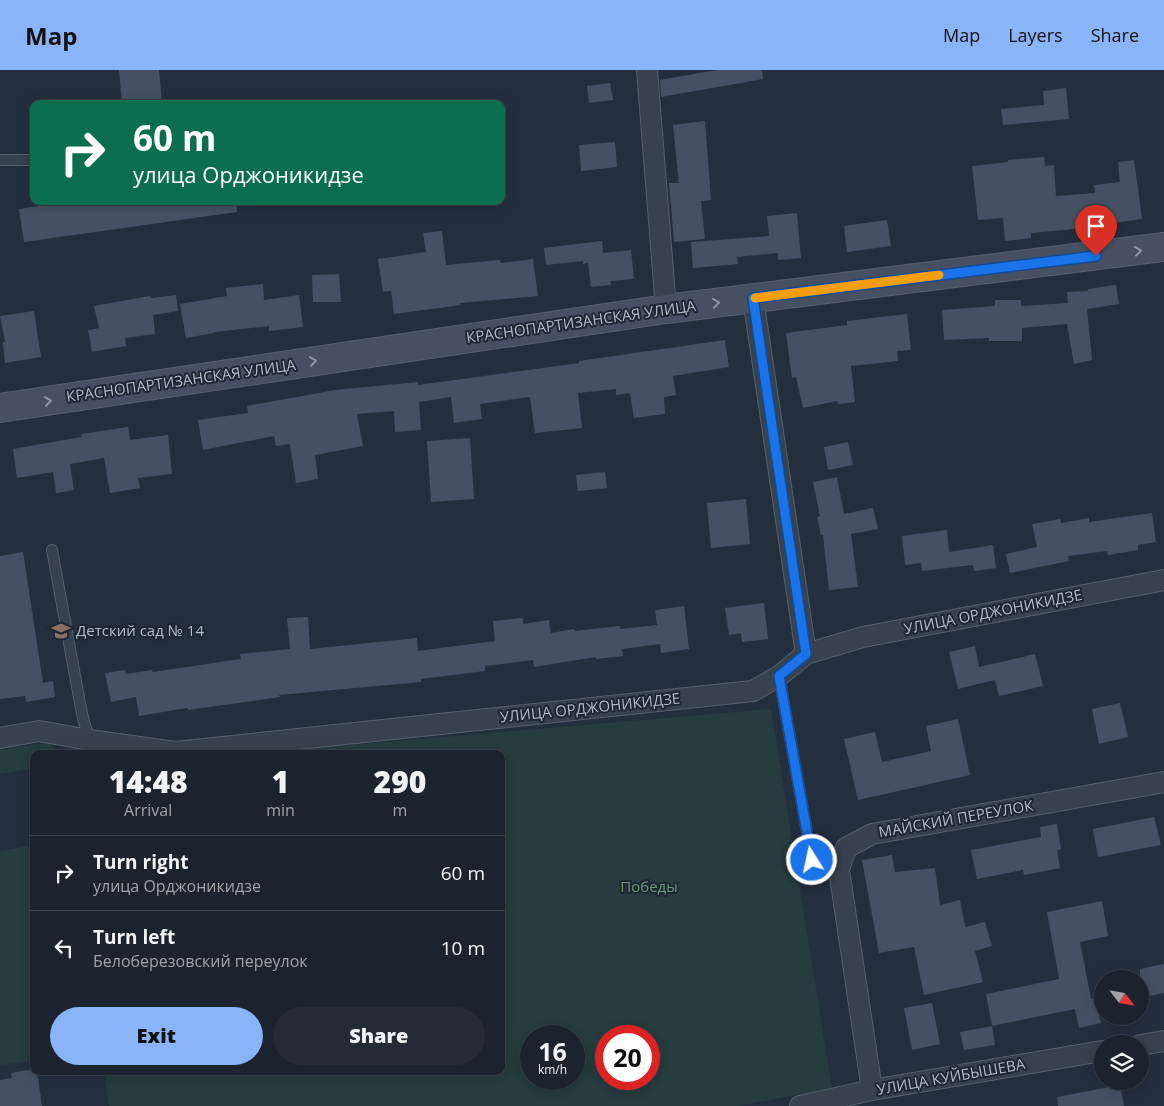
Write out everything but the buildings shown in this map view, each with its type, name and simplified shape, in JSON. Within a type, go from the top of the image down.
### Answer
[{"type":"street","points":[[647,70],[666,309]]},
{"type":"street","name":"КРАСНОПАРТИЗАНСКАЯ УЛИЦА","points":[[0,408],[666,309],[1164,247]]},
{"type":"street","points":[[753,298],[806,654]]},
{"type":"street","name":"УЛИЦА ОРДЖОНИКИДЗЕ","points":[[194,750],[753,691],[779,676],[806,654],[862,637],[1164,580]]},
{"type":"street","name":"УЛИЦА ОРДЖОНИКИДЗЕ","points":[[0,738],[39,731],[161,750]]},
{"type":"street","name":"МАЙСКИЙ ПЕРЕУЛОК","points":[[872,1090],[839,870],[846,848],[872,834],[1164,782]]},
{"type":"street","points":[[1149,1044],[1164,1041]]},
{"type":"street","name":"УЛИЦА КУЙБЫШЕВА","points":[[800,1106],[872,1090],[1094,1053]]},
{"type":"lane","points":[[0,160],[30,160]]},
{"type":"lane","points":[[52,550],[82,714],[89,740]]},
{"type":"lane","points":[[779,676],[812,860]]},
{"type":"green space","name":"Победы","points":[[771,709],[832,1088],[738,1106],[109,1106],[105,1075],[505,1075],[505,750],[291,750]]},
{"type":"green space","points":[[49,742],[54,750],[30,750],[30,769],[0,774],[0,750]]},
{"type":"green space","points":[[30,846],[30,1061],[0,1065],[0,851]]},
{"type":"slow traffic","points":[[755,298],[939,275]]},
{"type":"place","name":"Детский сад № 14","points":[[61,631]]},
{"type":"route","points":[[812,860],[779,676],[806,654],[753,298],[1096,256]]}]
